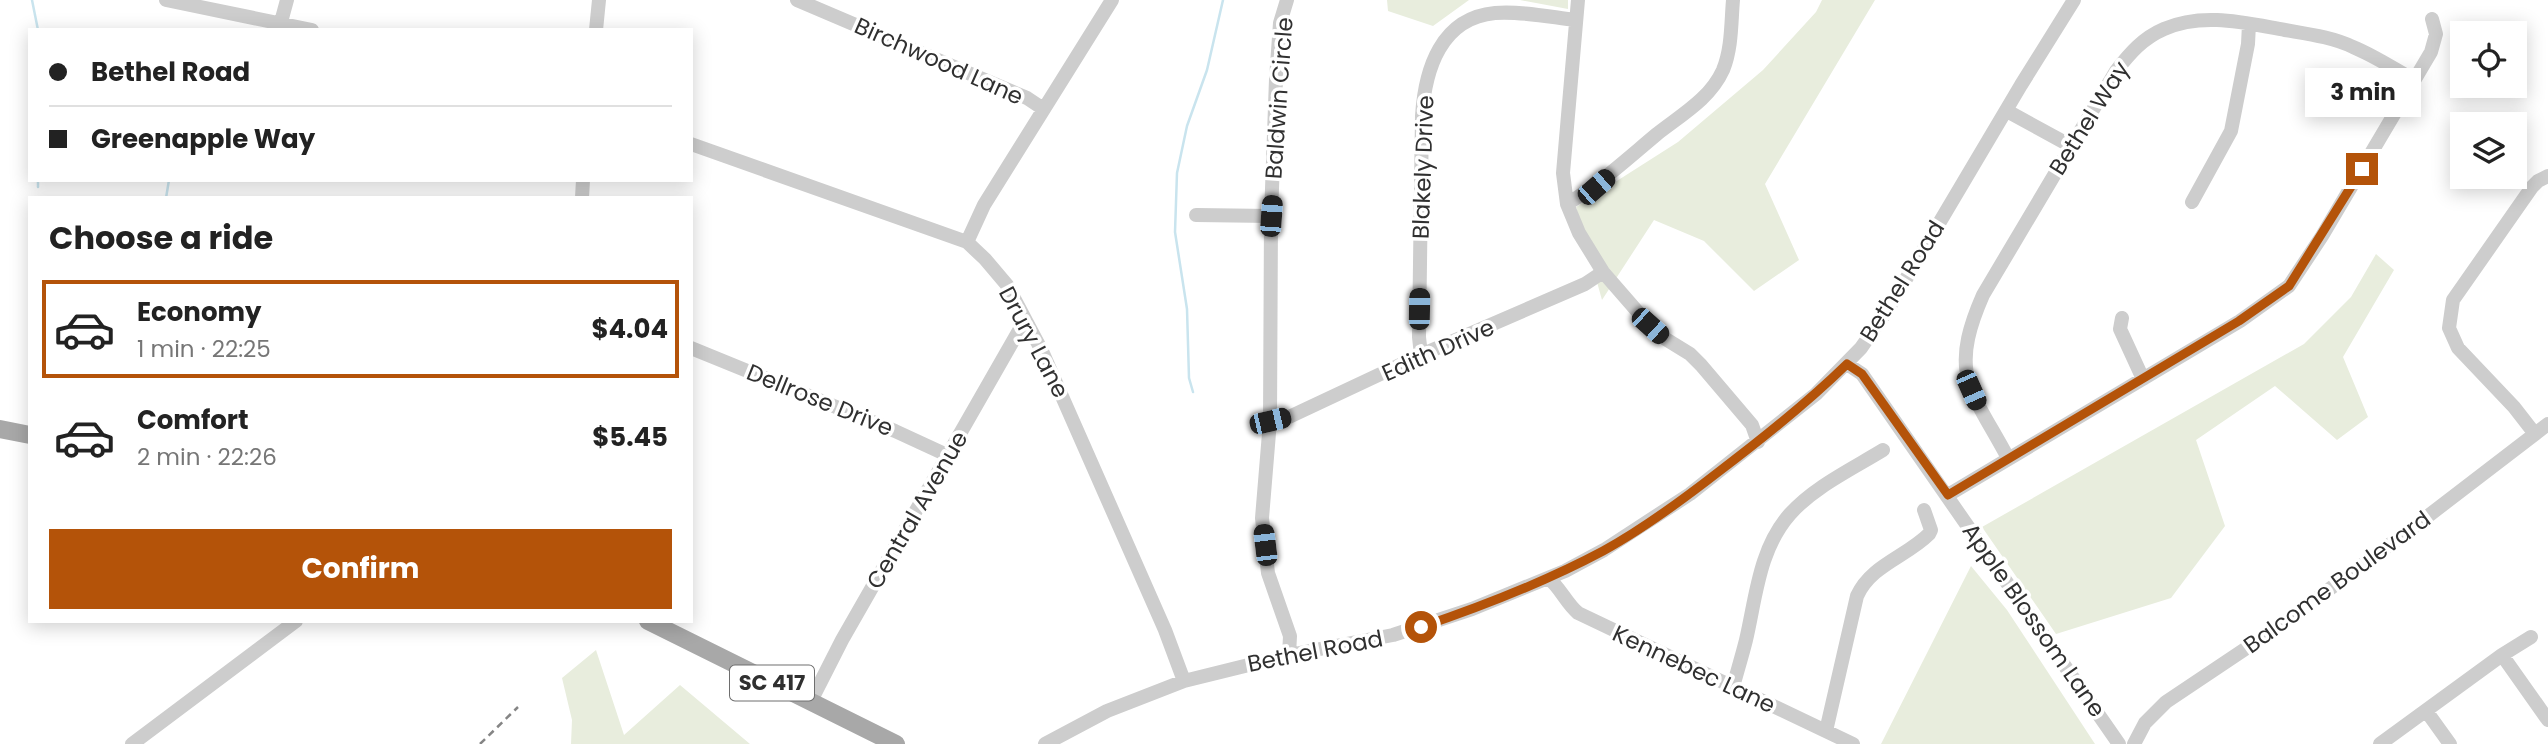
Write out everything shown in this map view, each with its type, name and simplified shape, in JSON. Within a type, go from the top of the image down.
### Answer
[{"type":"main road","points":[[0,429],[28,435]]},
{"type":"main road","name":"SC 417","points":[[652,623],[895,744]]},
{"type":"street","points":[[166,0],[304,28]]},
{"type":"street","points":[[281,22],[287,0]]},
{"type":"street","points":[[596,28],[599,0]]},
{"type":"street","name":"Birchwood Lane","points":[[797,0],[1027,98],[1042,108]]},
{"type":"street","points":[[967,242],[984,205],[1042,108],[1112,0]]},
{"type":"street","name":"Baldwin Circle","points":[[1287,0],[1278,40],[1271,216],[1270,421],[1262,518],[1268,573],[1290,636],[1289,655]]},
{"type":"street","points":[[1578,0],[1563,173],[1567,204],[1579,233],[1603,272],[1650,326],[1701,365],[1752,425],[1758,442]]},
{"type":"street","points":[[1567,204],[1596,187],[1691,109],[1711,88],[1723,69],[1728,54],[1733,0]]},
{"type":"street","name":"Bethel Road","points":[[1045,744],[1107,711],[1184,681],[1289,655],[1367,641],[1421,627],[1472,609],[1548,578],[1642,527],[1758,442],[1816,394],[1847,364],[1890,306],[2074,0]]},
{"type":"street","name":"Blakely Drive","points":[[1421,355],[1422,116],[1425,85],[1433,58],[1454,29],[1481,15],[1508,13],[1576,20]]},
{"type":"street","points":[[1948,495],[2239,321],[2289,286],[2322,236],[2414,80],[2435,40],[2432,19]]},
{"type":"street","name":"Bethel Way","points":[[2008,458],[1980,411],[1971,390],[1965,366],[1967,340],[1983,295],[2071,146],[2116,71],[2145,40],[2167,28],[2192,21],[2219,20],[2249,24],[2325,37],[2351,46],[2414,80]]},
{"type":"street","points":[[2192,202],[2231,131],[2248,44],[2249,24]]},
{"type":"street","points":[[2007,111],[2071,146]]},
{"type":"street","name":"Drury Lane","points":[[693,145],[967,242],[1007,285],[1042,351],[1078,430],[1165,630],[1184,681]]},
{"type":"street","points":[[2535,434],[2514,407],[2458,348],[2452,337],[2449,320],[2453,300],[2463,283],[2532,187],[2548,176]]},
{"type":"street","points":[[1196,215],[1271,216]]},
{"type":"street","name":"Edith Drive","points":[[1270,421],[1289,417],[1421,355],[1585,284],[1603,272]]},
{"type":"street","points":[[2122,318],[2120,329],[2143,379]]},
{"type":"street","name":"Central Avenue","points":[[811,701],[947,455],[1026,320]]},
{"type":"street","name":"Dellrose Drive","points":[[693,349],[947,455]]},
{"type":"street","name":"Apple Blossom Lane","points":[[1847,364],[1862,374],[2119,744]]},
{"type":"street","name":"Balcome Boulevard","points":[[2134,744],[2145,723],[2166,702],[2278,627],[2548,424]]},
{"type":"street","points":[[1733,687],[1760,573],[1767,551],[1781,525],[1803,502],[1883,450]]},
{"type":"street","points":[[1826,731],[1857,596],[1869,577],[1929,534],[1931,530],[1924,510]]},
{"type":"street","name":"Kennebec Lane","points":[[1548,578],[1578,613],[1853,744]]},
{"type":"street","points":[[132,744],[293,623]]},
{"type":"street","points":[[2380,744],[2531,637]]},
{"type":"street","points":[[2502,655],[2548,720]]},
{"type":"street","points":[[2427,712],[2450,744]]},
{"type":"green space","points":[[1387,0],[1469,0],[1433,26],[1388,11]]},
{"type":"green space","points":[[1520,0],[1568,0],[1568,9]]},
{"type":"green space","points":[[1822,0],[1875,0],[1765,184],[1799,260],[1754,291],[1704,241],[1654,220],[1602,300],[1576,207],[1678,142],[1763,70],[1816,12]]},
{"type":"green space","points":[[2376,254],[2394,270],[2343,357],[2368,417],[2337,440],[2275,386],[2196,440],[2225,526],[2171,598],[2056,634],[1982,527],[2304,344],[2351,297]]},
{"type":"green space","points":[[1971,566],[2007,610],[2095,744],[1881,744]]},
{"type":"green space","points":[[596,650],[624,735],[680,685],[750,744],[571,744],[572,720],[562,678]]},
{"type":"waterway","points":[[32,0],[38,28]]},
{"type":"waterway","points":[[1193,392],[1189,378],[1187,309],[1175,232],[1177,173],[1187,126],[1207,70],[1223,0]]},
{"type":"waterway","points":[[38,182],[38,187]]},
{"type":"waterway","points":[[166,196],[169,182]]},
{"type":"railway","points":[[480,744],[518,707]]},
{"type":"route","points":[[1421,627],[1472,609],[1564,570],[1623,539],[1690,494],[1758,442],[1816,394],[1847,364],[1862,374],[1948,495],[2283,292],[2298,275],[2362,169]]}]
